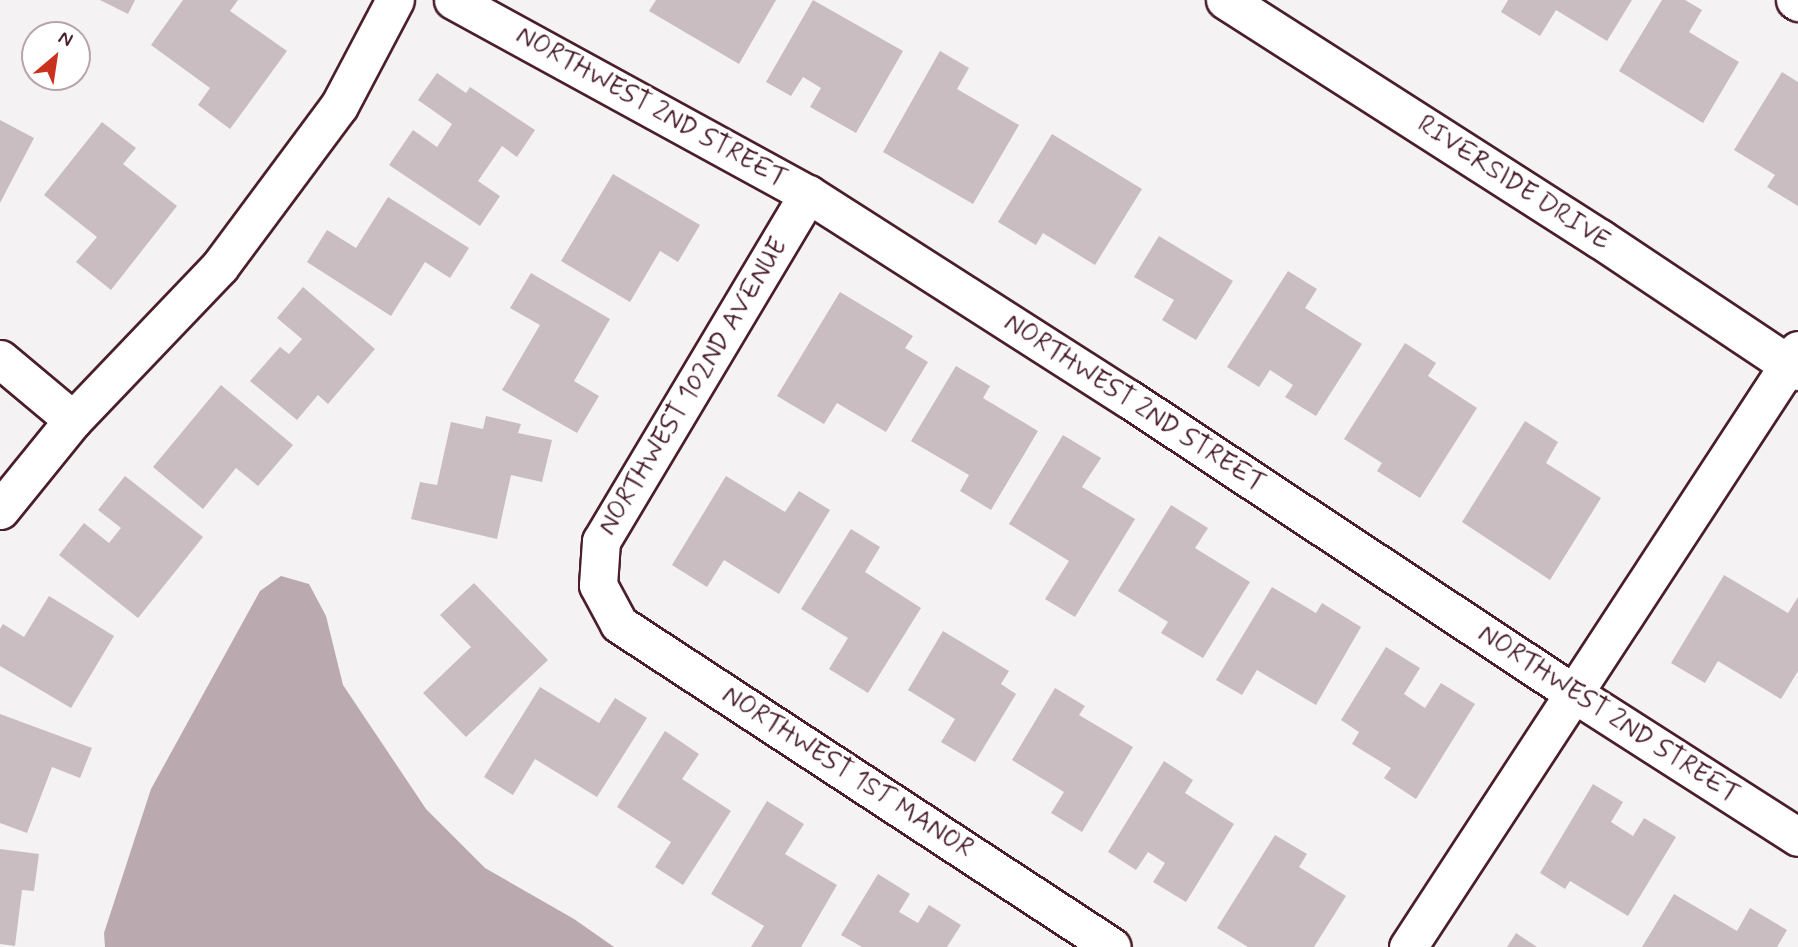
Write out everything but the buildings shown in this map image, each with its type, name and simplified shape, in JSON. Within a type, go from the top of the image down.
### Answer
[{"type":"street","points":[[0,510],[73,420],[220,266],[338,106],[395,0]]},
{"type":"street","name":"NORTHWEST 2ND STREET","points":[[453,0],[808,194],[1129,399],[1573,693],[1798,837]]},
{"type":"street","name":"RIVERSIDE DRIVE","points":[[1226,0],[1795,362]]},
{"type":"street","name":"NORTHWEST 102ND AVENUE","points":[[598,585],[601,541],[808,194]]},
{"type":"street","points":[[0,359],[73,420]]},
{"type":"street","points":[[1408,947],[1573,693],[1795,362]]},
{"type":"street","name":"NORTHWEST 1ST MANOR","points":[[598,585],[619,624],[1112,947]]},
{"type":"shaded area","points":[[281,576],[309,584],[326,616],[343,685],[426,809],[485,868],[574,919],[614,947],[105,947],[104,933],[151,789],[260,591]]}]
